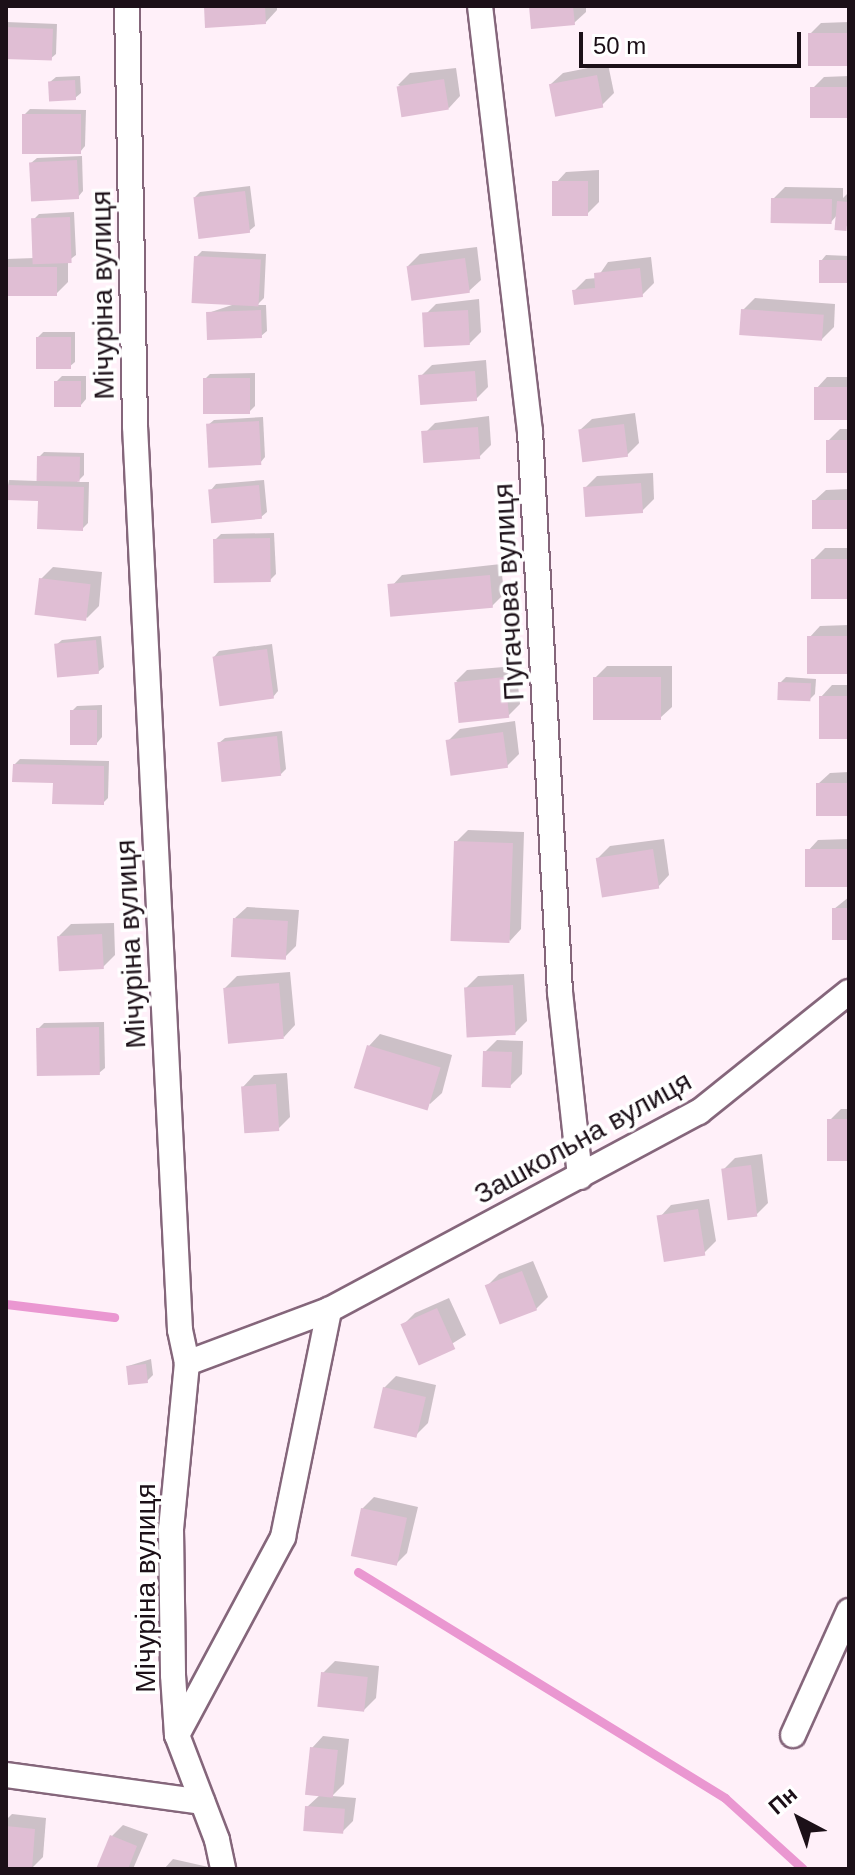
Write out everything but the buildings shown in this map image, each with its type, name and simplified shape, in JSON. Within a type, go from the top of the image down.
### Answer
[{"type":"street","name":"Мічуріна вулиця","points":[[127,6],[135,426],[180,1330],[187,1363],[171,1529],[177,1735],[223,1869]]},
{"type":"street","name":"Пугачова вулиця","points":[[480,6],[530,431],[560,992],[580,1177]]},
{"type":"street","name":"Зашкольна вулиця","points":[[187,1363],[329,1310],[699,1112],[849,992]]},
{"type":"street","points":[[177,1735],[283,1537],[329,1310]]},
{"type":"street","points":[[793,1735],[849,1611]]},
{"type":"street","points":[[6,1775],[202,1802]]},
{"type":"waterway","points":[[6,1304],[114,1317]]},
{"type":"waterway","points":[[358,1572],[725,1798],[803,1869]]}]
